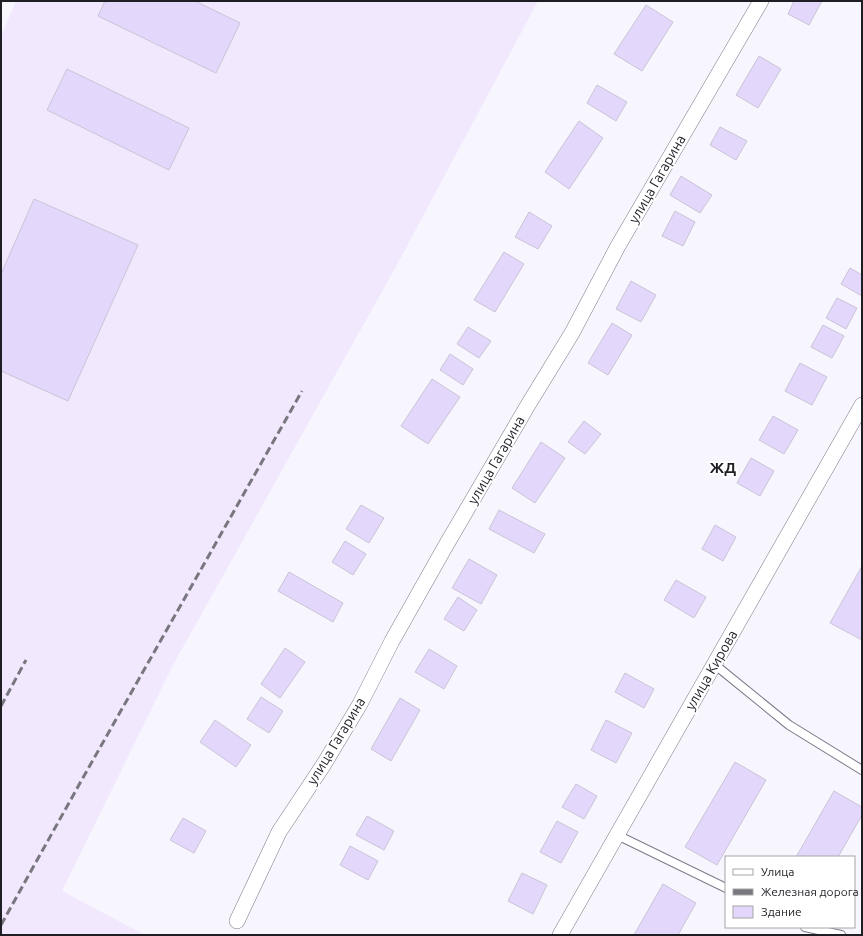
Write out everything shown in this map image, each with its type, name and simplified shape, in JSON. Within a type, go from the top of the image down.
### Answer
[{"type":"street","name":"улица Гагарина","points":[[237,921],[280,832],[324,764],[360,704],[392,641],[528,405],[572,333],[618,246],[761,1]]},
{"type":"street","name":"улица Кирова","points":[[560,935],[862,405]]},
{"type":"lane","points":[[714,664],[789,725],[862,770]]},
{"type":"lane","points":[[617,835],[725,888]]},
{"type":"lane","points":[[810,928],[841,935]]},
{"type":"shaded area","points":[[16,1],[538,1],[399,261],[173,665],[62,891],[145,935],[1,935],[1,36]]},
{"type":"building","points":[[105,1],[195,1],[240,23],[216,73],[98,16]]},
{"type":"building","points":[[794,1],[822,1],[809,25],[788,14]]},
{"type":"building","points":[[646,5],[673,22],[642,71],[614,54]]},
{"type":"building","points":[[759,56],[781,69],[758,108],[736,95]]},
{"type":"building","points":[[67,69],[189,128],[169,170],[47,110]]},
{"type":"building","points":[[597,85],[627,102],[616,121],[587,103]]},
{"type":"building","points":[[579,121],[603,138],[569,189],[545,172]]},
{"type":"building","points":[[720,127],[747,141],[736,160],[710,145]]},
{"type":"building","points":[[681,176],[712,195],[700,213],[670,195]]},
{"type":"building","points":[[34,199],[138,245],[68,401],[1,371],[1,274]]},
{"type":"building","points":[[675,211],[695,222],[683,246],[662,236]]},
{"type":"building","points":[[529,212],[552,226],[538,249],[515,237]]},
{"type":"building","points":[[504,252],[524,264],[495,312],[474,300]]},
{"type":"building","points":[[850,268],[862,275],[862,296],[841,284]]},
{"type":"building","points":[[631,281],[656,295],[641,322],[616,309]]},
{"type":"building","points":[[837,298],[857,308],[846,329],[826,318]]},
{"type":"building","points":[[612,323],[632,335],[608,375],[588,363]]},
{"type":"building","points":[[823,325],[844,336],[832,358],[811,347]]},
{"type":"building","points":[[468,327],[491,341],[479,358],[457,344]]},
{"type":"building","points":[[450,354],[473,369],[463,385],[440,370]]},
{"type":"building","points":[[800,363],[827,377],[812,405],[785,391]]},
{"type":"building","points":[[432,379],[460,397],[428,444],[401,426]]},
{"type":"building","points":[[773,416],[798,430],[784,454],[759,440]]},
{"type":"building","points":[[584,421],[601,434],[585,454],[568,442]]},
{"type":"building","points":[[541,442],[565,458],[535,503],[512,488]]},
{"type":"building","points":[[751,458],[774,471],[760,496],[737,483]]},
{"type":"building","points":[[361,505],[384,518],[369,543],[346,529]]},
{"type":"building","points":[[499,510],[545,534],[534,553],[489,529]]},
{"type":"building","points":[[715,525],[736,537],[723,561],[702,549]]},
{"type":"building","points":[[345,541],[366,554],[353,575],[332,562]]},
{"type":"building","points":[[469,559],[497,575],[481,604],[452,588]]},
{"type":"building","points":[[862,566],[862,640],[830,623]]},
{"type":"building","points":[[289,572],[343,603],[333,622],[278,591]]},
{"type":"building","points":[[676,580],[706,597],[694,618],[664,600]]},
{"type":"building","points":[[458,597],[477,610],[464,631],[444,619]]},
{"type":"building","points":[[285,648],[305,662],[280,698],[261,684]]},
{"type":"building","points":[[429,649],[457,666],[444,689],[415,672]]},
{"type":"building","points":[[625,673],[654,689],[644,708],[615,692]]},
{"type":"building","points":[[261,697],[283,711],[269,733],[247,719]]},
{"type":"building","points":[[400,698],[420,710],[391,761],[371,749]]},
{"type":"building","points":[[215,720],[251,745],[236,767],[200,742]]},
{"type":"building","points":[[606,720],[632,733],[616,763],[591,750]]},
{"type":"building","points":[[735,762],[766,780],[717,865],[685,847]]},
{"type":"building","points":[[576,784],[597,796],[584,819],[562,807]]},
{"type":"building","points":[[834,791],[862,807],[862,815],[839,856],[797,856]]},
{"type":"building","points":[[367,816],[394,831],[384,850],[356,835]]},
{"type":"building","points":[[183,818],[206,831],[194,853],[170,840]]},
{"type":"building","points":[[557,821],[578,832],[561,863],[540,852]]},
{"type":"building","points":[[350,846],[378,861],[368,880],[340,865]]},
{"type":"building","points":[[522,873],[547,885],[533,914],[508,901]]},
{"type":"building","points":[[663,884],[696,903],[678,935],[634,935]]},
{"type":"railway","points":[[1,925],[302,391]]},
{"type":"railway","points":[[1,706],[26,660]]},
{"type":"district","name":"ЖД","points":[[723,468]]}]
